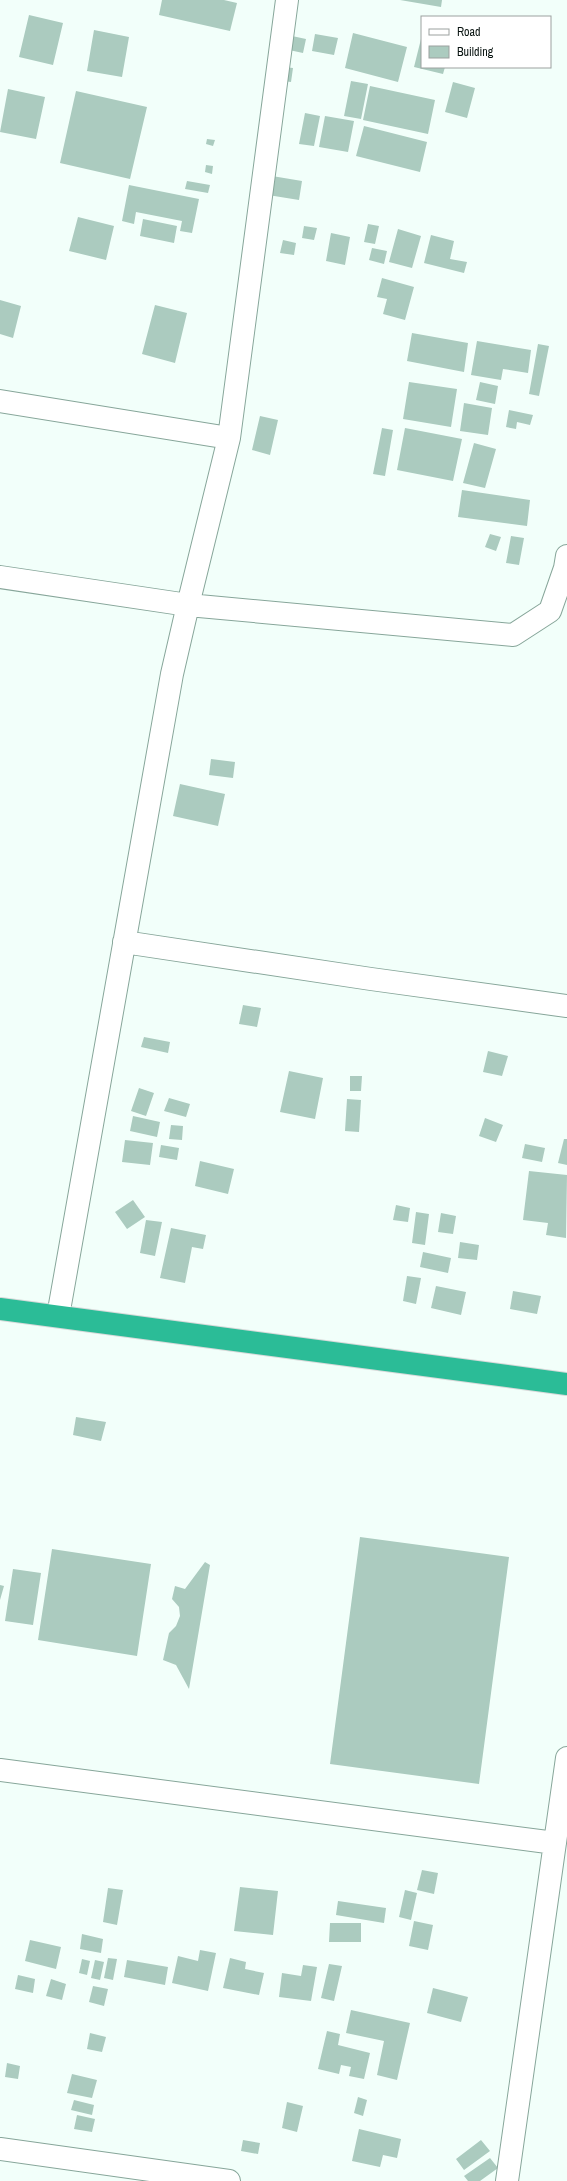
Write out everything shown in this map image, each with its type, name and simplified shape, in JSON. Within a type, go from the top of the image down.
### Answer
[{"type":"highway","points":[[0,1309],[567,1384]]},
{"type":"street","points":[[58,1316],[172,674],[229,438],[286,0]]},
{"type":"street","points":[[0,401],[229,438]]},
{"type":"street","points":[[0,577],[188,605],[513,634],[559,613],[567,556]]},
{"type":"street","points":[[124,942],[567,1006]]},
{"type":"street","points":[[506,2181],[567,1758]]},
{"type":"street","points":[[0,1770],[555,1843]]},
{"type":"street","points":[[0,2149],[229,2181]]},
{"type":"building","points":[[162,0],[224,0],[237,3],[230,31],[159,15]]},
{"type":"building","points":[[400,0],[442,0],[441,7]]},
{"type":"building","points":[[29,15],[63,23],[53,65],[19,57]]},
{"type":"building","points":[[94,30],[129,37],[122,77],[87,71]]},
{"type":"building","points":[[353,33],[407,47],[398,82],[345,68]]},
{"type":"building","points":[[315,34],[338,38],[334,55],[312,51]]},
{"type":"building","points":[[292,36],[306,39],[303,53],[289,50]]},
{"type":"building","points":[[421,39],[421,68],[445,68],[443,74],[414,67]]},
{"type":"building","points":[[284,67],[293,68],[291,82],[283,81]]},
{"type":"building","points":[[351,81],[368,84],[361,119],[344,116]]},
{"type":"building","points":[[453,82],[475,88],[467,118],[445,112]]},
{"type":"building","points":[[370,86],[435,100],[428,134],[363,120]]},
{"type":"building","points":[[8,89],[45,97],[36,139],[0,132]]},
{"type":"building","points":[[76,91],[147,107],[130,179],[60,163]]},
{"type":"building","points":[[305,113],[320,116],[314,146],[299,144]]},
{"type":"building","points":[[325,116],[354,121],[348,152],[319,147]]},
{"type":"building","points":[[364,126],[427,142],[420,172],[356,156]]},
{"type":"building","points":[[207,139],[215,140],[213,146],[206,144]]},
{"type":"building","points":[[206,165],[213,166],[212,174],[205,172]]},
{"type":"building","points":[[272,176],[302,181],[299,200],[268,195]]},
{"type":"building","points":[[187,181],[210,185],[208,193],[185,189]]},
{"type":"building","points":[[129,185],[199,199],[192,233],[180,231],[182,221],[136,212],[134,224],[122,221]]},
{"type":"building","points":[[78,217],[114,226],[106,260],[69,251]]},
{"type":"building","points":[[143,219],[177,226],[174,243],[140,236]]},
{"type":"building","points":[[368,224],[379,226],[375,244],[364,242]]},
{"type":"building","points":[[304,226],[317,228],[314,240],[302,238]]},
{"type":"building","points":[[398,229],[421,236],[412,268],[389,262]]},
{"type":"building","points":[[331,233],[350,237],[345,265],[326,261]]},
{"type":"building","points":[[431,235],[454,241],[450,259],[467,262],[464,273],[424,263]]},
{"type":"building","points":[[283,240],[296,243],[294,255],[280,253]]},
{"type":"building","points":[[372,248],[387,251],[384,264],[369,260]]},
{"type":"building","points":[[382,278],[414,287],[405,320],[383,314],[387,299],[377,297]]},
{"type":"building","points":[[0,300],[21,306],[13,338],[0,334]]},
{"type":"building","points":[[155,305],[187,313],[175,363],[142,354]]},
{"type":"building","points":[[412,333],[468,343],[464,372],[407,361]]},
{"type":"building","points":[[477,341],[531,350],[528,373],[503,369],[501,380],[471,375]]},
{"type":"building","points":[[538,344],[549,346],[539,396],[529,394]]},
{"type":"building","points":[[409,382],[457,389],[451,427],[403,419]]},
{"type":"building","points":[[480,382],[498,386],[495,404],[476,400]]},
{"type":"building","points":[[464,403],[492,408],[488,435],[460,431]]},
{"type":"building","points":[[509,410],[533,415],[530,425],[517,422],[516,429],[506,427]]},
{"type":"building","points":[[260,416],[278,420],[270,455],[252,450]]},
{"type":"building","points":[[382,428],[393,430],[385,476],[373,474]]},
{"type":"building","points":[[405,428],[462,439],[453,481],[397,470]]},
{"type":"building","points":[[474,443],[496,449],[485,488],[463,483]]},
{"type":"building","points":[[462,490],[530,500],[527,526],[458,517]]},
{"type":"building","points":[[490,534],[501,537],[496,551],[485,547]]},
{"type":"building","points":[[511,536],[524,538],[519,565],[506,563]]},
{"type":"building","points":[[211,759],[235,762],[233,778],[209,775]]},
{"type":"building","points":[[180,784],[225,794],[218,826],[173,816]]},
{"type":"building","points":[[243,1005],[261,1008],[257,1027],[239,1024]]},
{"type":"building","points":[[144,1037],[170,1042],[168,1053],[141,1047]]},
{"type":"building","points":[[488,1051],[508,1056],[502,1076],[483,1072]]},
{"type":"building","points":[[289,1071],[323,1078],[315,1119],[280,1112]]},
{"type":"building","points":[[350,1076],[362,1076],[361,1091],[350,1091]]},
{"type":"building","points":[[139,1088],[154,1093],[146,1116],[131,1111]]},
{"type":"building","points":[[169,1098],[190,1104],[186,1117],[164,1111]]},
{"type":"building","points":[[347,1099],[361,1100],[359,1132],[345,1131]]},
{"type":"building","points":[[133,1116],[160,1122],[157,1137],[130,1131]]},
{"type":"building","points":[[485,1118],[503,1125],[496,1142],[479,1136]]},
{"type":"building","points":[[171,1125],[183,1126],[182,1140],[169,1139]]},
{"type":"building","points":[[564,1139],[567,1139],[567,1165],[558,1163]]},
{"type":"building","points":[[125,1140],[153,1143],[150,1165],[122,1162]]},
{"type":"building","points":[[525,1144],[545,1148],[542,1162],[522,1158]]},
{"type":"building","points":[[161,1145],[179,1148],[177,1160],[159,1157]]},
{"type":"building","points":[[200,1161],[234,1169],[228,1194],[195,1186]]},
{"type":"building","points":[[529,1171],[567,1175],[566,1238],[546,1235],[548,1223],[523,1220]]},
{"type":"building","points":[[133,1200],[145,1217],[127,1229],[115,1212]]},
{"type":"building","points":[[396,1205],[410,1208],[408,1222],[393,1220]]},
{"type":"building","points":[[416,1212],[429,1214],[425,1245],[412,1243]]},
{"type":"building","points":[[441,1213],[456,1216],[453,1234],[438,1232]]},
{"type":"building","points":[[146,1220],[162,1222],[155,1256],[140,1253]]},
{"type":"building","points":[[171,1228],[206,1235],[203,1249],[192,1247],[185,1283],[160,1278]]},
{"type":"building","points":[[460,1242],[479,1245],[477,1260],[458,1258]]},
{"type":"building","points":[[423,1252],[451,1258],[448,1273],[420,1267]]},
{"type":"building","points":[[407,1276],[421,1278],[416,1304],[403,1301]]},
{"type":"building","points":[[436,1286],[466,1292],[461,1315],[431,1308]]},
{"type":"building","points":[[513,1291],[541,1296],[537,1314],[510,1309]]},
{"type":"building","points":[[76,1417],[106,1422],[101,1441],[73,1435]]},
{"type":"building","points":[[360,1537],[509,1557],[479,1784],[330,1764]]},
{"type":"building","points":[[52,1549],[151,1564],[137,1656],[38,1640]]},
{"type":"building","points":[[205,1562],[210,1565],[189,1689],[176,1665],[163,1660],[169,1633],[176,1626],[180,1616],[179,1607],[172,1599],[175,1586],[185,1589]]},
{"type":"building","points":[[13,1569],[41,1573],[33,1625],[5,1621]]},
{"type":"building","points":[[0,1585],[4,1586],[0,1600]]},
{"type":"building","points":[[422,1870],[438,1873],[434,1894],[417,1890]]},
{"type":"building","points":[[240,1887],[278,1891],[273,1935],[234,1931]]},
{"type":"building","points":[[108,1888],[123,1890],[117,1925],[103,1922]]},
{"type":"building","points":[[405,1890],[417,1893],[411,1920],[399,1917]]},
{"type":"building","points":[[338,1901],[386,1908],[384,1923],[336,1915]]},
{"type":"building","points":[[414,1921],[433,1925],[428,1950],[409,1946]]},
{"type":"building","points":[[330,1923],[361,1923],[361,1942],[329,1942]]},
{"type":"building","points":[[82,1934],[103,1939],[101,1953],[80,1949]]},
{"type":"building","points":[[30,1940],[61,1947],[56,1969],[25,1961]]},
{"type":"building","points":[[200,1950],[216,1953],[208,1991],[172,1983],[178,1956],[198,1961]]},
{"type":"building","points":[[108,1958],[117,1959],[113,1980],[104,1978]]},
{"type":"building","points":[[230,1958],[246,1962],[245,1969],[264,1973],[259,1995],[223,1988]]},
{"type":"building","points":[[82,1959],[90,1961],[87,1975],[79,1973]]},
{"type":"building","points":[[95,1960],[104,1962],[100,1980],[91,1978]]},
{"type":"building","points":[[127,1960],[168,1967],[165,1985],[124,1977]]},
{"type":"building","points":[[329,1964],[342,1966],[334,2001],[321,1998]]},
{"type":"building","points":[[303,1965],[317,1967],[311,2001],[279,1997],[282,1973],[301,1976]]},
{"type":"building","points":[[18,1975],[35,1979],[33,1993],[15,1989]]},
{"type":"building","points":[[51,1979],[66,1984],[62,2000],[46,1996]]},
{"type":"building","points":[[93,1986],[108,1989],[104,2006],[89,2002]]},
{"type":"building","points":[[433,1988],[468,1997],[461,2022],[427,2013]]},
{"type":"building","points":[[351,2010],[410,2023],[397,2080],[377,2075],[384,2041],[346,2033]]},
{"type":"building","points":[[327,2031],[340,2034],[338,2045],[370,2053],[364,2079],[349,2076],[351,2067],[341,2065],[339,2074],[318,2069]]},
{"type":"building","points":[[90,2033],[106,2037],[102,2052],[87,2049]]},
{"type":"building","points":[[7,2063],[20,2066],[18,2079],[5,2077]]},
{"type":"building","points":[[72,2074],[97,2080],[92,2098],[67,2093]]},
{"type":"building","points":[[358,2097],[367,2100],[363,2116],[354,2113]]},
{"type":"building","points":[[74,2100],[94,2105],[92,2115],[71,2110]]},
{"type":"building","points":[[287,2102],[303,2106],[297,2132],[282,2128]]},
{"type":"building","points":[[77,2115],[95,2119],[92,2132],[74,2129]]},
{"type":"building","points":[[359,2129],[401,2139],[397,2158],[383,2155],[380,2167],[352,2161]]},
{"type":"building","points":[[243,2140],[260,2143],[258,2154],[241,2151]]},
{"type":"building","points":[[481,2140],[490,2151],[464,2170],[456,2159]]},
{"type":"building","points":[[490,2158],[498,2168],[480,2181],[468,2181],[464,2176]]}]
